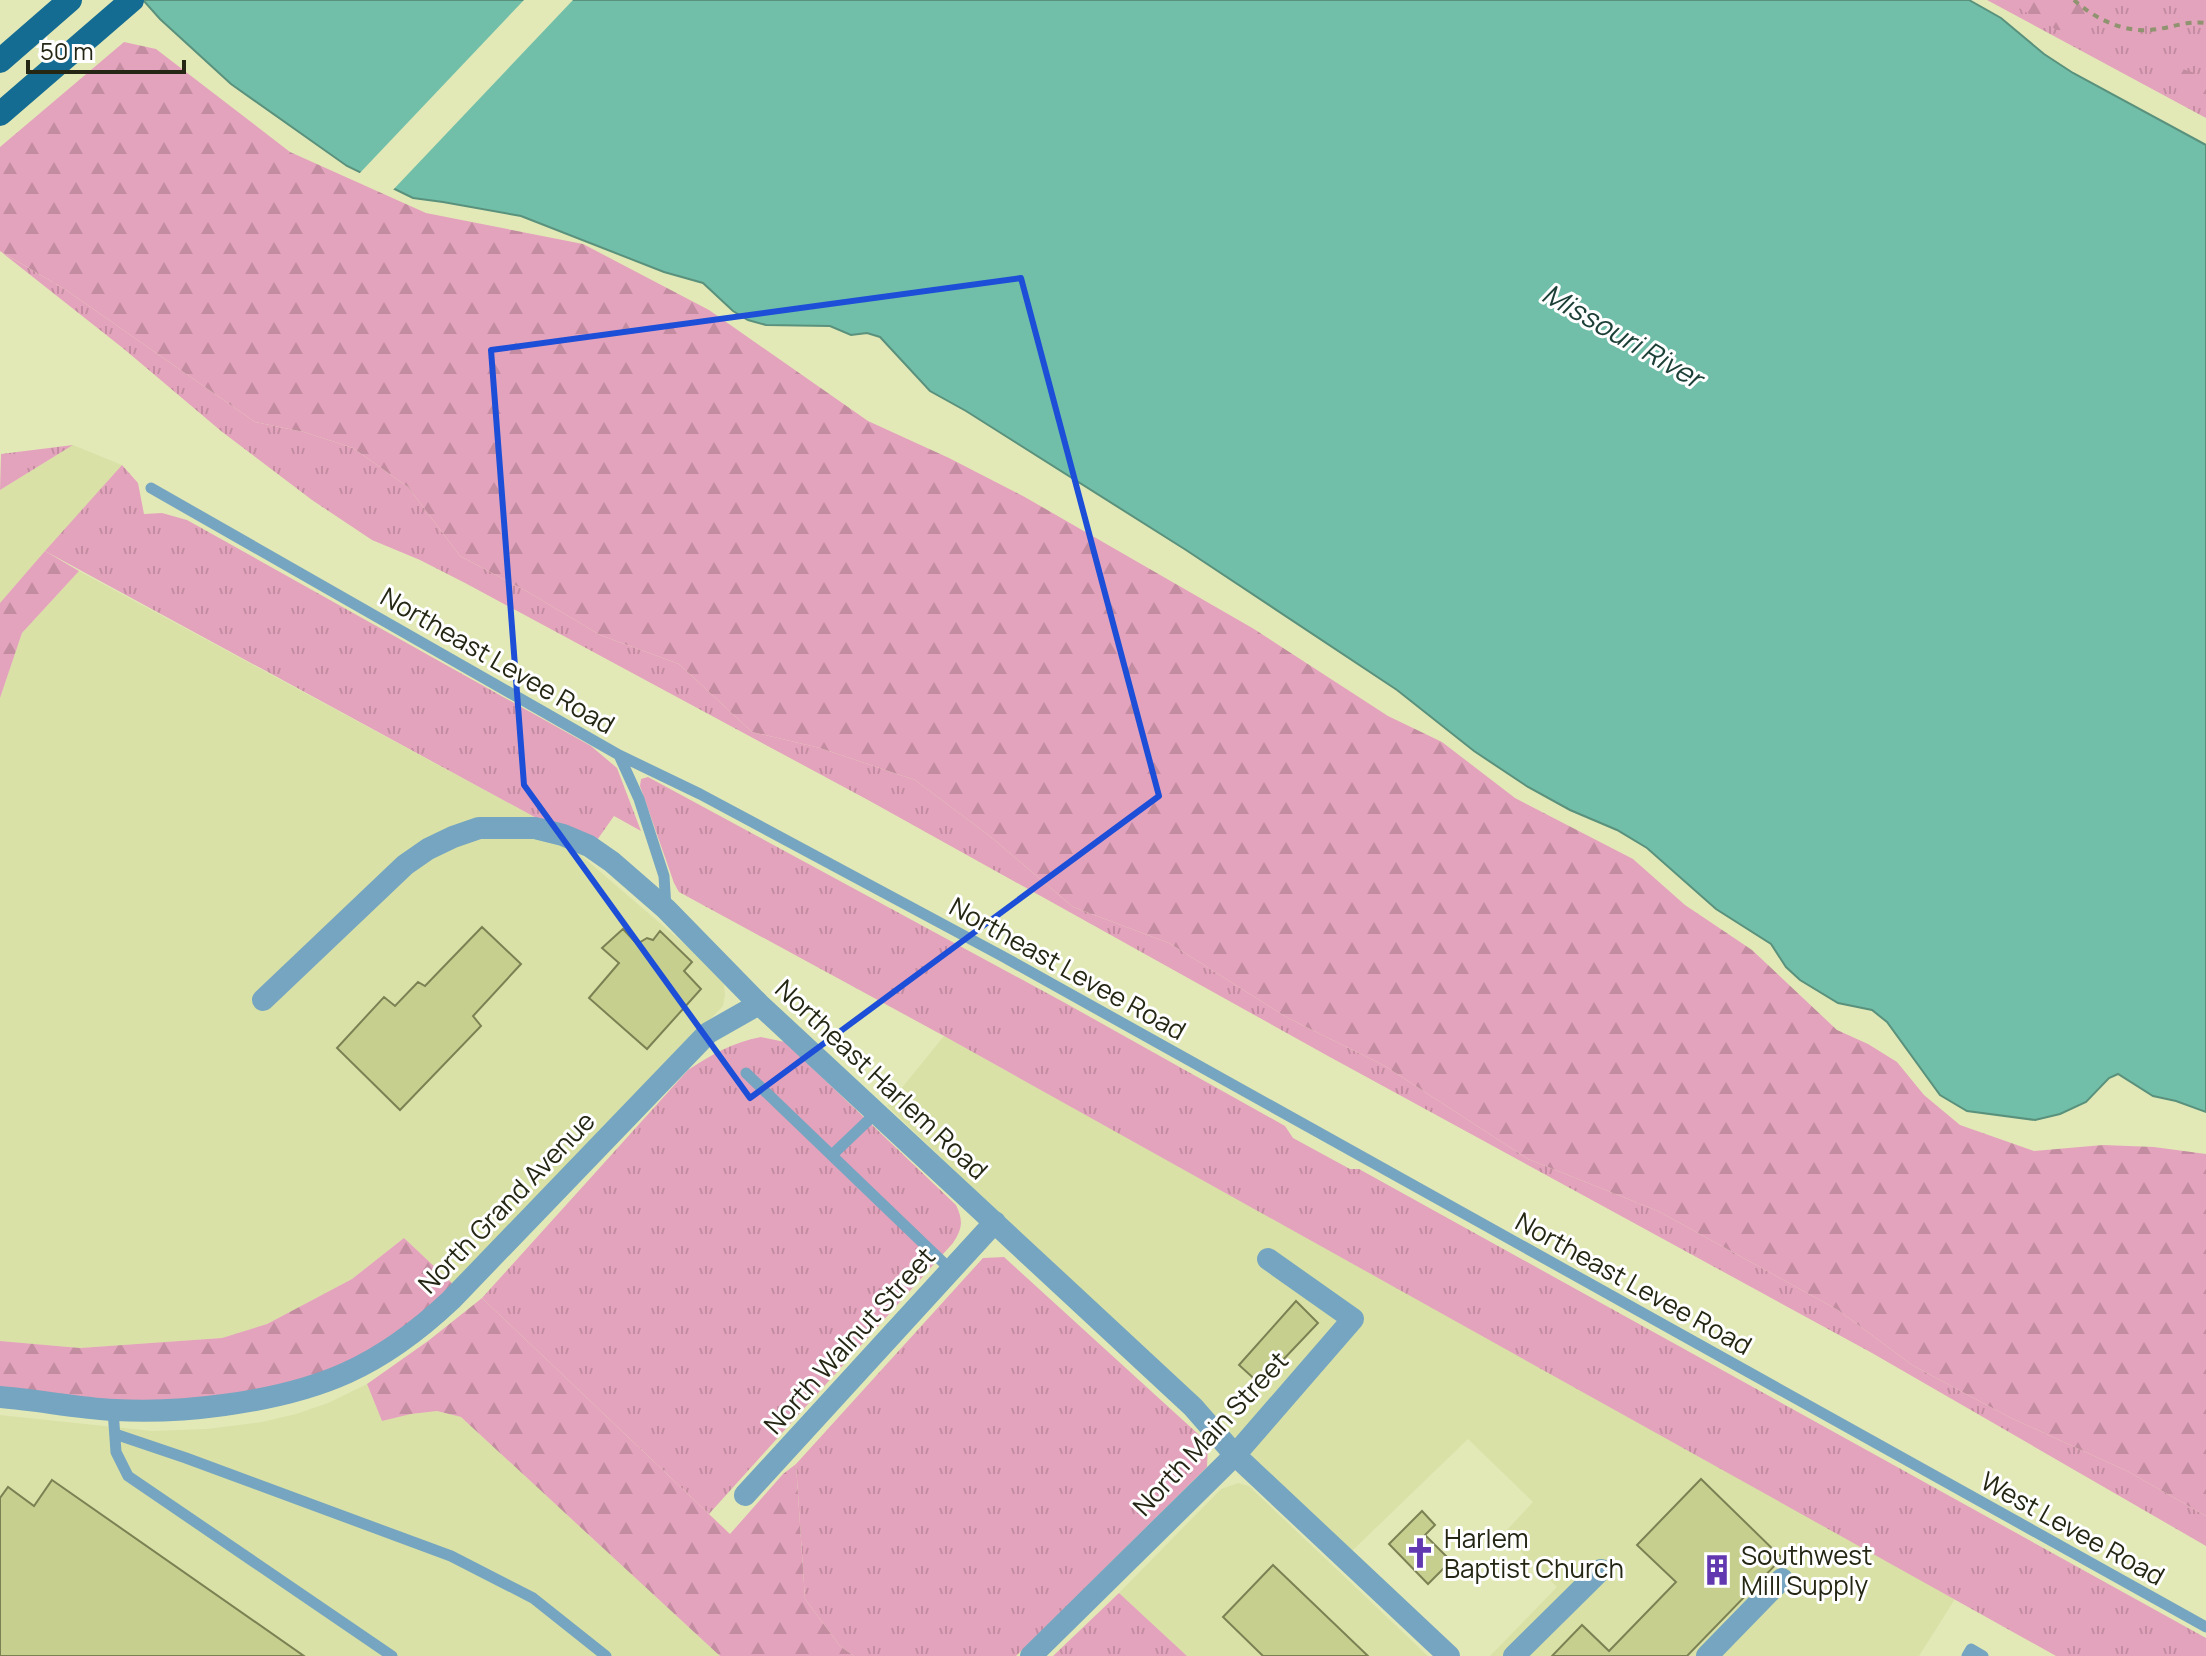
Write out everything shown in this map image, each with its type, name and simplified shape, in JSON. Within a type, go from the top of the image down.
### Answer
[{"type":"main road","points":[[0,61],[70,0]]},
{"type":"main road","points":[[0,114],[132,0]]},
{"type":"street","name":"Northeast Harlem Road","points":[[263,1000],[405,865],[453,837],[479,828],[535,828],[589,846],[666,909],[759,1004],[1193,1407],[1235,1455],[1449,1656]]},
{"type":"street","name":"North Grand Avenue","points":[[0,1397],[113,1410],[196,1409],[301,1391],[369,1363],[428,1322],[708,1033],[759,1004]]},
{"type":"street","name":"North Walnut Street","points":[[745,1495],[995,1222]]},
{"type":"street","name":"North Main Street","points":[[1031,1656],[1235,1455],[1353,1319],[1268,1259]]},
{"type":"street","points":[[1514,1656],[1601,1570]]},
{"type":"street","points":[[1707,1656],[1782,1579]]},
{"type":"lane","name":"Northeast Levee Road","points":[[151,488],[619,755],[700,794],[1002,956],[1961,1490]]},
{"type":"lane","points":[[619,755],[639,799],[664,876],[666,909]]},
{"type":"lane","points":[[746,1073],[951,1270]]},
{"type":"lane","points":[[832,1155],[876,1113]]},
{"type":"lane","points":[[113,1410],[116,1452],[128,1476],[392,1656]]},
{"type":"lane","points":[[115,1434],[451,1556],[533,1598],[606,1656]]},
{"type":"lane","name":"West Levee Road","points":[[1961,1490],[2206,1627]]},
{"type":"lane","points":[[1967,1656],[1971,1649],[1983,1656]]},
{"type":"path","points":[[2074,0],[2088,12],[2125,28],[2149,30],[2196,21],[2206,23]]},
{"type":"highlighted area","points":[[1021,278],[1159,796],[750,1098],[524,785],[491,350]]},
{"type":"shaded area","points":[[73,445],[122,465],[0,603],[0,490]]},
{"type":"shaded area","points":[[79,571],[540,820],[717,972],[724,985],[723,1006],[453,1284],[404,1238],[352,1279],[267,1324],[222,1338],[80,1348],[0,1341],[0,698],[22,633]]},
{"type":"shaded area","points":[[944,1036],[1955,1599],[1919,1656],[1490,1656],[1557,1587],[1503,1534],[1533,1502],[1468,1439],[1352,1551],[1270,1476],[1211,1414],[887,1106]]},
{"type":"shaded area","points":[[367,1384],[382,1421],[437,1411],[461,1417],[720,1656],[0,1656],[0,1415],[152,1431],[206,1429],[296,1414]]},
{"type":"shaded area","points":[[1238,1483],[1249,1486],[1428,1656],[1187,1656],[1119,1593],[1221,1489]]},
{"type":"green space","points":[[1987,0],[2206,0],[2206,118]]},
{"type":"green space","points":[[2005,0],[2093,0],[2084,19],[2068,30],[2057,30]]},
{"type":"green space","points":[[124,42],[156,49],[290,152],[426,213],[583,244],[709,310],[868,421],[1023,496],[1254,629],[1388,716],[1442,742],[1515,798],[1633,859],[1685,905],[1752,950],[1837,1030],[1897,1062],[1924,1095],[1960,1125],[2034,1151],[2103,1145],[2154,1147],[2206,1154],[2206,1516],[2129,1472],[2011,1418],[1912,1365],[1838,1310],[1658,1211],[1528,1159],[1385,1066],[1288,1018],[1169,943],[1073,907],[991,837],[915,780],[820,748],[752,732],[679,664],[600,635],[460,556],[408,487],[353,448],[304,432],[255,422],[66,290],[0,251],[0,147]]},
{"type":"green space","points":[[2180,68],[2206,77],[2206,111],[2179,96],[2173,79]]},
{"type":"green space","points":[[0,251],[66,290],[255,422],[304,432],[353,448],[408,487],[460,556],[600,635],[679,664],[752,732],[820,748],[915,780],[991,837],[1073,907],[1169,943],[1288,1018],[1385,1066],[1528,1159],[1658,1211],[1838,1310],[1912,1365],[2011,1418],[2129,1472],[2206,1516],[2206,1546],[1872,1353],[868,800],[467,584],[372,540],[312,500],[221,431]]},
{"type":"green space","points":[[73,445],[0,490],[1,454]]},
{"type":"green space","points":[[122,465],[138,483],[144,514],[162,513],[187,520],[591,746],[617,768],[641,831],[614,816],[595,843],[540,820],[45,551]]},
{"type":"green space","points":[[45,551],[79,571],[22,633],[0,698],[0,603]]},
{"type":"green space","points":[[648,777],[1285,1126],[1293,1138],[1350,1169],[1359,1169],[2206,1638],[2206,1656],[2056,1656],[944,1036],[679,892],[640,786],[641,779]]},
{"type":"green space","points":[[761,1037],[785,1042],[956,1205],[961,1224],[953,1243],[709,1514],[482,1298],[688,1070],[723,1050]]},
{"type":"green space","points":[[404,1238],[453,1284],[407,1328],[363,1357],[266,1393],[149,1404],[0,1389],[0,1341],[80,1348],[222,1338],[267,1324],[352,1279]]},
{"type":"green space","points":[[1004,1257],[1208,1443],[1207,1467],[1016,1656],[854,1656],[840,1646],[805,1599],[796,1464],[983,1258]]},
{"type":"green space","points":[[482,1298],[730,1534],[783,1474],[796,1464],[805,1599],[840,1646],[854,1656],[720,1656],[461,1417],[437,1411],[382,1421],[367,1384]]},
{"type":"green space","points":[[1119,1593],[1187,1656],[1053,1656]]},
{"type":"water","name":"Missouri River","points":[[143,0],[1969,0],[2001,18],[2044,54],[2073,73],[2206,145],[2206,1112],[2153,1096],[2118,1074],[2109,1078],[2086,1102],[2060,1114],[2035,1120],[1967,1111],[1940,1095],[1887,1022],[1872,1010],[1838,1003],[1800,980],[1786,967],[1771,944],[1716,909],[1647,848],[1528,787],[1474,751],[1397,690],[1186,550],[930,391],[880,337],[867,333],[851,335],[830,326],[766,325],[748,320],[733,311],[703,283],[664,272],[521,216],[413,198],[347,166],[231,84]]},
{"type":"pier","points":[[524,0],[573,0],[391,192],[357,176]]},
{"type":"building","points":[[482,927],[521,964],[473,1016],[481,1026],[400,1110],[337,1048],[384,997],[395,1006],[418,982],[425,986]]},
{"type":"building","points":[[623,929],[637,944],[647,938],[653,940],[660,931],[692,962],[684,971],[701,989],[647,1049],[589,998],[619,963],[602,948]]},
{"type":"building","points":[[1296,1301],[1318,1323],[1260,1384],[1239,1365]]},
{"type":"building","name":"Southwest Mill Supply","points":[[1701,1479],[1782,1558],[1687,1656],[1552,1656],[1582,1625],[1609,1651],[1676,1582],[1637,1545]]},
{"type":"building","points":[[52,1480],[304,1656],[0,1656],[0,1498],[8,1487],[34,1506]]},
{"type":"building","name":"Harlem Baptist Church","points":[[1422,1511],[1435,1525],[1425,1535],[1451,1561],[1428,1584],[1389,1544]]},
{"type":"building","points":[[1273,1565],[1368,1656],[1263,1656],[1223,1617]]},
{"type":"place","name":"Harlem Baptist Church","points":[[1420,1553]]},
{"type":"place","name":"Southwest Mill Supply","points":[[1717,1570]]}]
